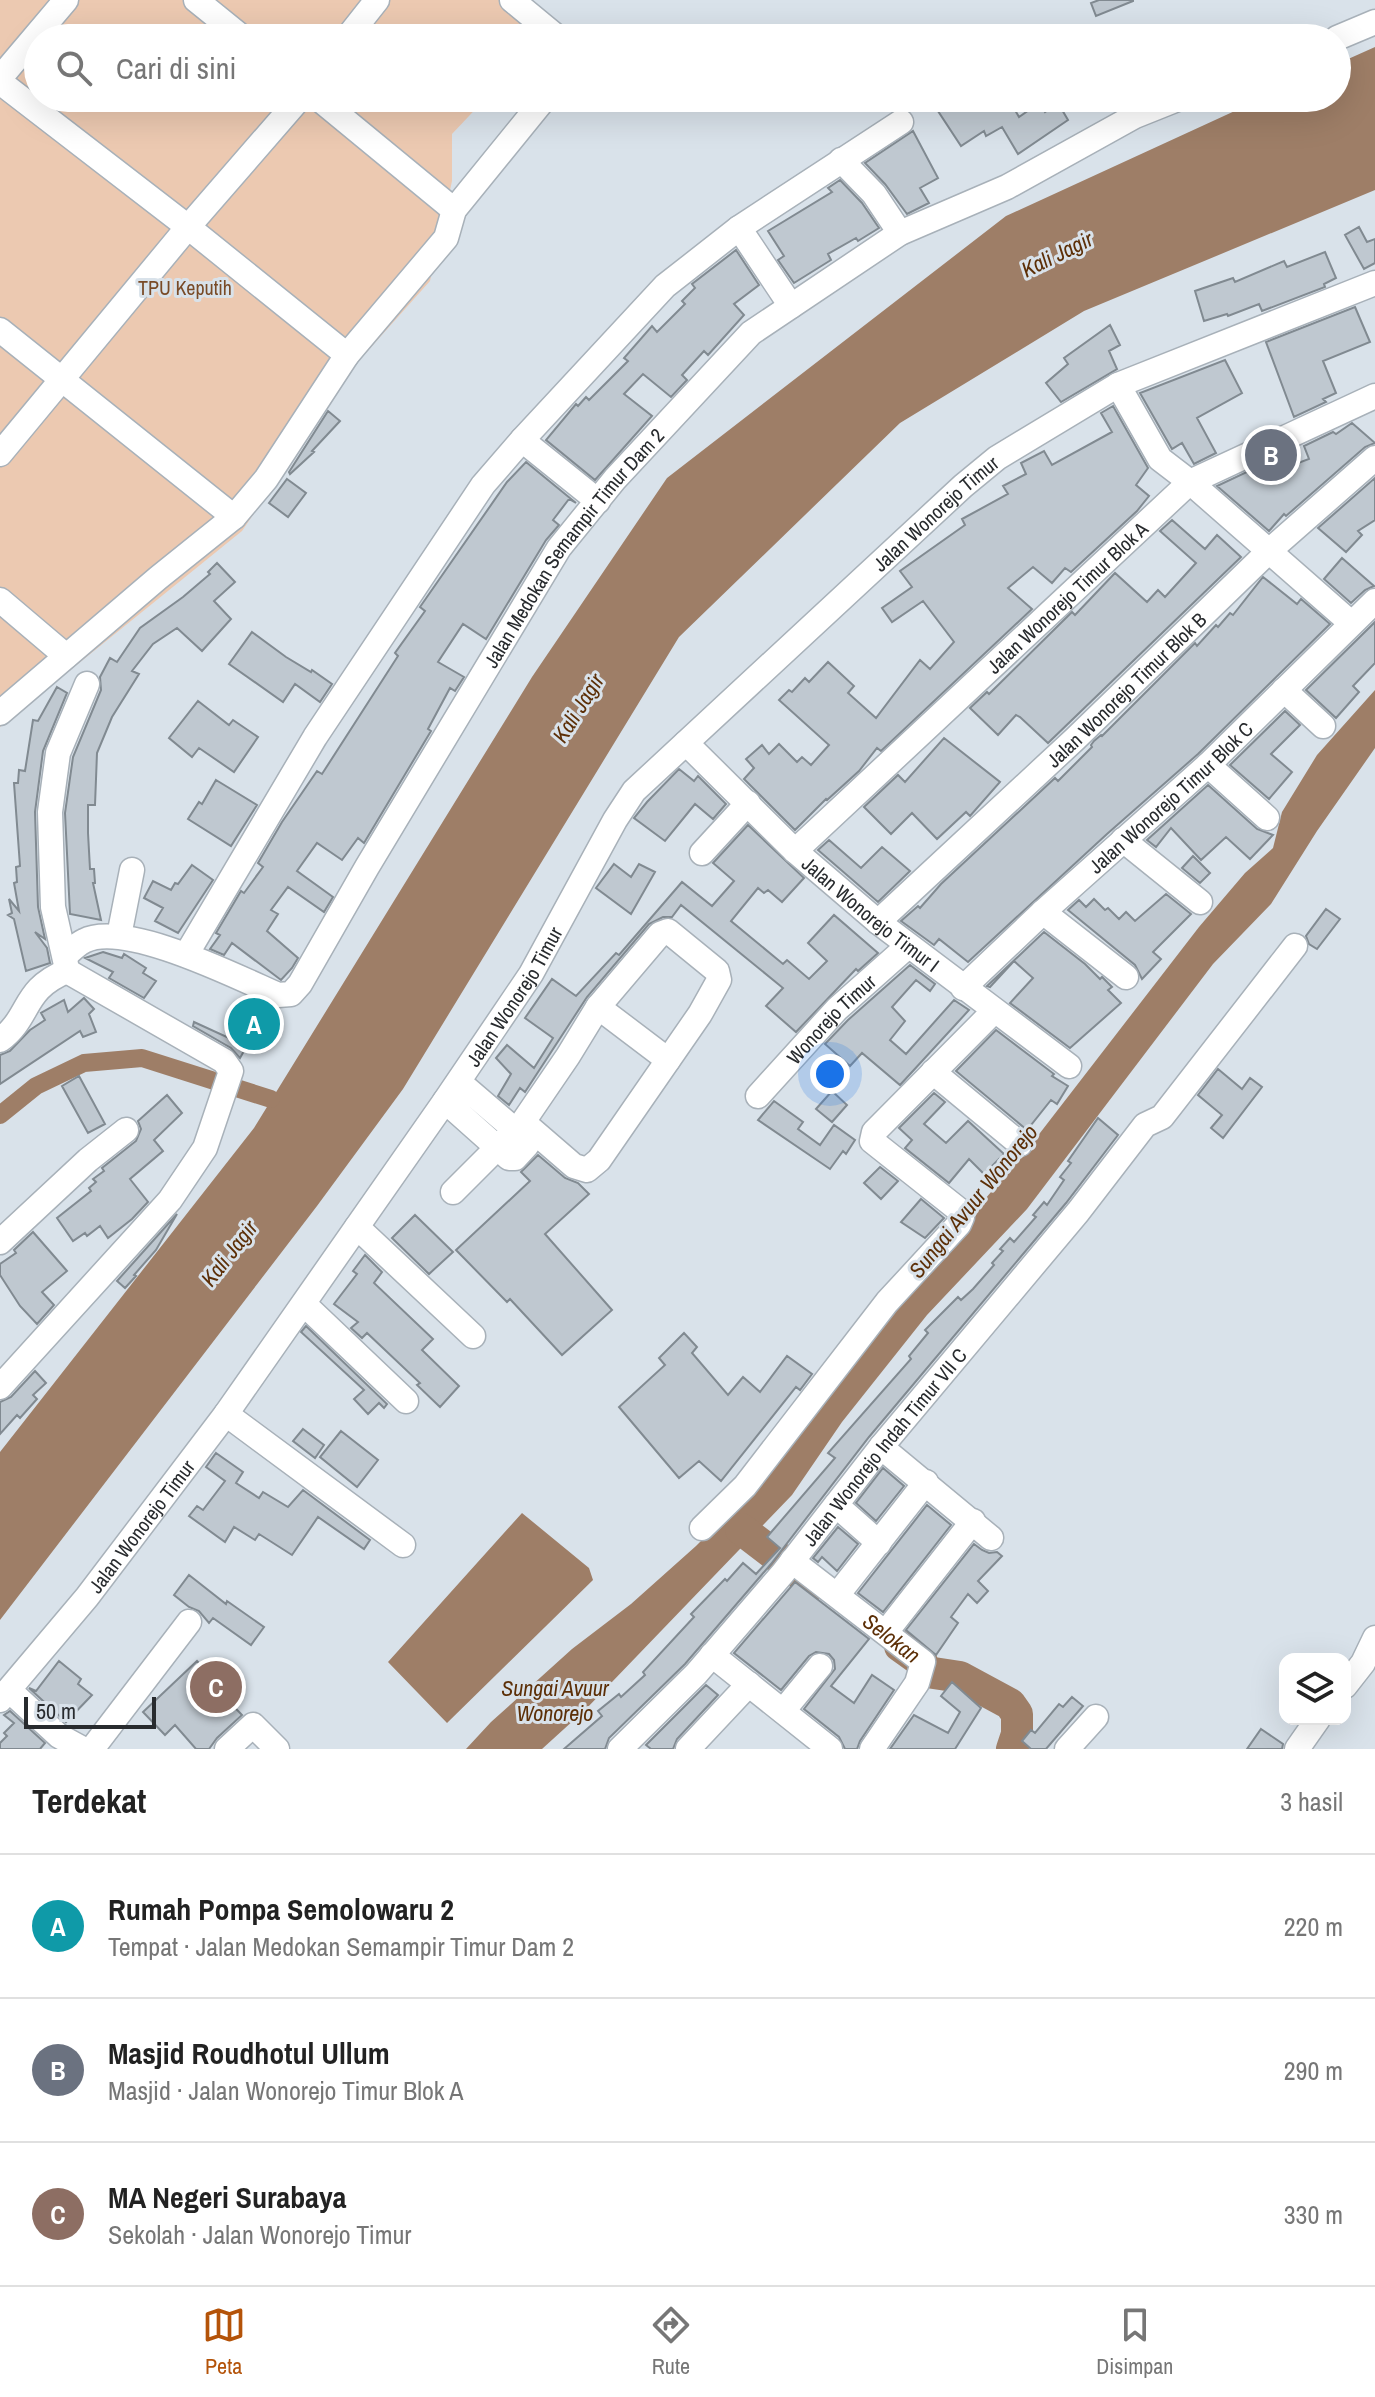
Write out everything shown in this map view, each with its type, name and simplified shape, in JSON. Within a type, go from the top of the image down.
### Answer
[{"type":"street","points":[[46,24],[66,0]]},
{"type":"street","points":[[196,0],[226,24]]},
{"type":"street","points":[[358,24],[377,0]]},
{"type":"street","points":[[512,0],[541,24]]},
{"type":"street","points":[[1351,32],[1375,22]]},
{"type":"street","points":[[24,51],[0,80],[24,99]]},
{"type":"street","points":[[41,112],[347,355]]},
{"type":"street","points":[[0,454],[288,112]]},
{"type":"street","points":[[335,112],[454,210]]},
{"type":"street","points":[[0,713],[234,517],[266,479],[347,355],[446,238],[454,210],[534,112]]},
{"type":"street","name":"Jalan Medokan Semampir Timur Dam 2","points":[[0,1040],[15,1029],[24,1008],[86,940],[119,936],[186,955],[278,995],[291,994],[300,984],[559,548],[751,333],[900,233],[1007,187],[1145,112]]},
{"type":"street","points":[[186,955],[315,737],[483,485],[665,286],[739,228],[901,122]]},
{"type":"street","points":[[841,160],[874,194],[900,233]]},
{"type":"street","points":[[739,228],[791,306]]},
{"type":"street","name":"Jalan Wonorejo Timur","points":[[4,1695],[87,1597],[226,1414],[452,1092],[531,974],[634,791],[997,458],[1118,385],[1375,283]]},
{"type":"street","points":[[0,330],[234,517]]},
{"type":"street","points":[[1118,385],[1160,459],[1351,623]]},
{"type":"street","name":"Jalan Wonorejo Timur Blok A","points":[[795,851],[1190,482],[1371,402]]},
{"type":"street","points":[[522,440],[598,501]]},
{"type":"street","name":"Jalan Wonorejo Timur Blok B","points":[[878,922],[1075,739],[1269,551],[1375,458]]},
{"type":"street","points":[[0,600],[66,656]]},
{"type":"street","name":"Jalan Wonorejo Timur Blok C","points":[[963,988],[1208,765],[1375,601]]},
{"type":"street","points":[[0,1387],[170,1200],[205,1148],[230,1067],[66,964],[53,907],[50,812],[58,753],[87,684]]},
{"type":"street","points":[[1284,690],[1323,726]]},
{"type":"street","name":"Jalan Wonorejo Timur I","points":[[686,743],[795,851],[878,922],[993,1012],[1069,1066]]},
{"type":"street","points":[[1208,765],[1267,818]]},
{"type":"street","points":[[702,853],[748,803]]},
{"type":"street","points":[[1123,840],[1200,902]]},
{"type":"street","points":[[119,936],[132,870]]},
{"type":"street","points":[[1043,912],[1126,977]]},
{"type":"street","points":[[452,1092],[512,1133],[587,1170],[599,1160],[668,1060],[719,980],[717,971],[668,931],[660,934],[598,1007],[568,1056],[512,1133],[453,1192]]},
{"type":"street","name":"Wonorejo Timur","points":[[758,1096],[837,1009],[908,946]]},
{"type":"street","name":"Jalan Wonorejo Indah Timur VII C","points":[[620,1749],[696,1674],[788,1566],[881,1447],[1078,1212],[1145,1125],[1162,1117],[1295,946]]},
{"type":"street","points":[[598,1007],[668,1060]]},
{"type":"street","points":[[0,1016],[24,1008]]},
{"type":"street","points":[[702,1528],[745,1486],[887,1302],[959,1224],[962,1217],[959,1210],[872,1141],[874,1132],[993,1012]]},
{"type":"street","points":[[933,1072],[1020,1144]]},
{"type":"street","points":[[0,1242],[88,1160],[126,1130]]},
{"type":"street","points":[[357,1227],[473,1336]]},
{"type":"street","points":[[304,1304],[406,1401]]},
{"type":"street","points":[[226,1414],[403,1545]]},
{"type":"street","points":[[881,1447],[982,1530],[886,1632]]},
{"type":"street","points":[[838,1594],[926,1482]]},
{"type":"street","points":[[836,1505],[879,1543]]},
{"type":"street","points":[[788,1566],[838,1594],[923,1666],[917,1683],[872,1749]]},
{"type":"street","points":[[92,1749],[189,1622]]},
{"type":"street","points":[[1351,1678],[1363,1663],[1375,1638]]},
{"type":"street","points":[[712,1655],[830,1749]]},
{"type":"street","points":[[783,1711],[820,1666]]},
{"type":"street","points":[[688,1749],[749,1684]]},
{"type":"street","points":[[4,1695],[59,1736],[83,1749]]},
{"type":"street","points":[[1067,1749],[1096,1717]]},
{"type":"street","points":[[227,1749],[253,1725],[277,1749]]},
{"type":"street","points":[[1297,1749],[1314,1725]]},
{"type":"green space","name":"TPU Keputih","points":[[0,0],[533,0],[517,19],[524,24],[24,24],[24,112],[473,112],[452,134],[452,181],[430,281],[356,364],[242,531],[0,727]]},
{"type":"water","name":"Kali Jagir","points":[[1375,47],[1375,190],[1084,311],[900,423],[679,637],[403,1089],[0,1620],[0,1452],[254,1128],[532,677],[667,478],[1006,216],[1233,112],[1351,112],[1351,58]]},
{"type":"water","name":"Sungai Avuur Wonorejo","points":[[1375,690],[1375,748],[1271,904],[1213,964],[1027,1209],[927,1315],[842,1422],[792,1495],[586,1709],[542,1749],[466,1749],[491,1722],[572,1649],[631,1604],[696,1546],[748,1494],[935,1257],[1023,1155],[1199,927],[1245,873],[1273,848],[1282,812],[1317,755]]},
{"type":"water","points":[[522,1513],[589,1568],[593,1580],[447,1723],[388,1662]]},
{"type":"building","points":[[1099,0],[1133,1],[1096,16],[1091,3]]},
{"type":"building","points":[[939,112],[1016,112],[1019,117],[1026,112],[1063,112],[1068,120],[1018,154],[1002,127],[986,136],[984,131],[961,146]]},
{"type":"building","points":[[913,131],[938,178],[920,188],[929,203],[907,214],[865,163]]},
{"type":"building","points":[[840,180],[862,203],[879,228],[828,254],[831,260],[794,283],[778,260],[784,256],[768,231],[832,192],[828,188]]},
{"type":"building","points":[[1359,227],[1367,242],[1375,239],[1375,263],[1364,269],[1345,235]]},
{"type":"building","points":[[736,250],[759,285],[734,304],[744,315],[708,355],[704,351],[682,375],[687,380],[671,397],[643,374],[624,394],[652,416],[595,480],[546,440],[576,404],[578,406],[586,397],[589,400],[628,361],[624,358],[652,326],[657,332],[685,304],[682,301],[695,288],[692,284]]},
{"type":"building","points":[[1325,252],[1336,278],[1324,284],[1325,287],[1262,311],[1259,304],[1204,321],[1195,291],[1233,278],[1235,282],[1284,261],[1287,267]]},
{"type":"building","points":[[1355,307],[1370,342],[1323,361],[1336,393],[1323,399],[1326,402],[1294,417],[1266,342]]},
{"type":"building","points":[[1110,325],[1120,345],[1109,351],[1117,369],[1061,402],[1046,383],[1068,364],[1064,358]]},
{"type":"building","points":[[1225,360],[1242,393],[1197,418],[1216,453],[1194,464],[1182,443],[1172,449],[1140,393]]},
{"type":"building","points":[[1113,406],[1148,468],[1136,485],[1149,496],[1071,572],[1065,568],[1052,583],[1033,567],[1008,588],[1032,609],[881,751],[877,748],[859,771],[795,830],[744,779],[754,768],[746,759],[762,745],[769,754],[779,744],[797,762],[802,757],[811,765],[829,745],[779,700],[805,678],[809,682],[828,662],[854,686],[848,693],[876,718],[920,660],[930,669],[954,642],[923,601],[892,622],[882,608],[912,587],[900,571],[965,525],[962,519],[1008,494],[1003,486],[1026,474],[1021,463],[1044,451],[1052,465],[1112,432],[1101,413]]},
{"type":"building","points":[[328,411],[340,421],[290,474],[289,472]]},
{"type":"building","points":[[1352,423],[1375,443],[1365,447],[1286,516],[1284,514],[1269,531],[1217,486],[1287,453],[1293,465],[1309,459],[1304,446],[1333,432],[1336,434]]},
{"type":"building","points":[[526,462],[576,503],[569,499],[553,520],[559,525],[546,540],[486,639],[463,624],[438,662],[464,677],[455,691],[450,688],[428,729],[431,731],[364,843],[358,838],[342,860],[317,843],[297,871],[333,897],[324,912],[288,887],[271,910],[278,914],[267,931],[298,958],[292,968],[281,980],[232,943],[224,955],[210,949],[241,891],[244,893],[263,867],[258,863],[282,822],[317,771],[322,774],[398,656],[395,653],[425,611],[420,607],[507,482]]},
{"type":"building","points":[[1375,478],[1375,520],[1358,531],[1362,535],[1346,552],[1318,528]]},
{"type":"building","points":[[287,479],[306,493],[288,517],[269,503]]},
{"type":"building","points":[[1172,520],[1205,549],[1217,535],[1241,557],[1048,743],[1016,715],[998,735],[970,708],[987,692],[989,694],[1072,612],[1075,615],[1115,573],[1147,602],[1158,590],[1165,597],[1196,563],[1160,531]]},
{"type":"building","points":[[1342,558],[1374,586],[1351,603],[1324,579]]},
{"type":"building","points":[[217,563],[235,582],[214,601],[231,619],[202,651],[177,628],[153,644],[132,671],[139,674],[112,717],[97,753],[95,805],[88,805],[90,869],[94,869],[93,883],[101,920],[70,914],[65,813],[73,757],[101,690],[100,677],[110,658],[117,662],[140,628],[183,597],[210,574],[208,572]]},
{"type":"building","points":[[1263,577],[1297,604],[1301,599],[1330,624],[1198,754],[968,962],[939,939],[934,945],[901,921],[918,906],[920,908],[941,884],[1055,778],[1058,781],[1092,747],[1094,741],[1195,643],[1197,646],[1216,625],[1218,627],[1230,613],[1233,615]]},
{"type":"building","points":[[1375,622],[1375,663],[1353,686],[1359,692],[1336,718],[1306,690]]},
{"type":"building","points":[[252,632],[286,657],[332,684],[320,702],[295,684],[283,702],[229,664]]},
{"type":"building","points":[[57,687],[67,693],[43,751],[35,812],[38,907],[45,939],[35,932],[47,948],[50,963],[26,971],[14,919],[8,915],[12,913],[9,899],[19,911],[14,883],[17,882],[16,867],[20,866],[14,783],[18,783],[19,770],[25,771],[33,720],[38,721]]},
{"type":"building","points":[[198,701],[229,725],[233,720],[258,737],[234,772],[199,748],[192,757],[169,738]]},
{"type":"building","points":[[1285,711],[1300,725],[1271,754],[1292,772],[1269,799],[1230,765]]},
{"type":"building","points":[[944,738],[1000,782],[970,816],[966,812],[937,839],[912,813],[891,834],[864,807],[898,775],[905,782]]},
{"type":"building","points":[[679,769],[694,781],[698,776],[726,804],[713,819],[695,804],[665,841],[634,818]]},
{"type":"building","points":[[216,780],[257,805],[231,846],[188,819],[199,802],[202,804]]},
{"type":"building","points":[[1208,785],[1257,829],[1273,835],[1250,859],[1226,837],[1201,860],[1171,828],[1156,847],[1147,840]]},
{"type":"building","points":[[748,825],[804,878],[782,902],[768,890],[764,893],[758,888],[731,921],[783,964],[787,960],[809,979],[827,961],[808,943],[834,915],[878,953],[858,971],[856,969],[796,1032],[766,1006],[783,988],[681,905],[672,917],[663,917],[649,924],[587,997],[525,1092],[520,1088],[509,1105],[498,1096],[511,1074],[496,1058],[507,1045],[534,1068],[553,1038],[525,1018],[552,979],[576,996],[616,953],[619,955],[682,882],[712,906],[734,881],[713,863]]},
{"type":"building","points":[[829,840],[861,868],[882,847],[910,871],[878,902],[818,850]]},
{"type":"building","points":[[1193,856],[1210,873],[1200,883],[1182,868]]},
{"type":"building","points":[[614,864],[631,877],[639,864],[655,872],[631,914],[596,888]]},
{"type":"building","points":[[192,865],[213,880],[178,933],[155,921],[163,908],[144,898],[153,881],[171,890]]},
{"type":"building","points":[[1166,894],[1191,914],[1153,952],[1161,959],[1142,979],[1135,965],[1068,910],[1079,900],[1086,907],[1094,899],[1119,919],[1126,912],[1135,921]]},
{"type":"building","points":[[1326,909],[1340,919],[1317,949],[1309,944],[1306,936]]},
{"type":"building","points":[[1044,932],[1100,979],[1102,977],[1112,987],[1108,990],[1121,1003],[1070,1048],[1010,1003],[1033,978],[1014,961],[990,987],[987,986]]},
{"type":"building","points":[[103,952],[122,958],[124,954],[146,968],[143,973],[156,981],[144,998],[109,978],[113,972],[85,958]]},
{"type":"building","points":[[910,965],[935,984],[930,991],[916,980],[892,1007],[905,1021],[890,1040],[906,1054],[954,1000],[969,1010],[900,1085],[862,1053],[850,1066],[825,1044]]},
{"type":"building","points":[[84,998],[94,1009],[89,1014],[96,1032],[83,1037],[80,1031],[0,1084],[0,1055],[10,1051],[30,1030],[45,1020],[41,1013],[64,1000],[68,1012]]},
{"type":"building","points":[[253,1002],[273,1014],[255,1046],[249,1042],[240,1058],[231,1048],[193,1026],[194,1022],[231,1039]]},
{"type":"building","points":[[996,1030],[1068,1086],[1057,1104],[1051,1100],[1027,1130],[956,1071]]},
{"type":"building","points":[[1218,1069],[1242,1089],[1250,1078],[1262,1087],[1223,1138],[1211,1128],[1222,1115],[1198,1095]]},
{"type":"building","points":[[79,1076],[105,1124],[88,1133],[62,1086]]},
{"type":"building","points":[[832,1091],[847,1105],[832,1122],[816,1109]]},
{"type":"building","points":[[934,1093],[945,1102],[924,1124],[946,1143],[968,1121],[1004,1154],[984,1174],[969,1159],[949,1183],[905,1148],[912,1140],[899,1128]]},
{"type":"building","points":[[167,1095],[182,1113],[154,1140],[163,1151],[130,1179],[148,1202],[108,1238],[100,1226],[87,1236],[85,1233],[73,1241],[57,1218],[91,1191],[89,1188],[96,1182],[93,1179],[104,1171],[102,1168],[136,1141],[141,1129],[138,1121]]},
{"type":"building","points":[[774,1101],[803,1122],[798,1129],[820,1145],[834,1125],[855,1140],[830,1169],[758,1120]]},
{"type":"building","points":[[1098,1118],[1118,1135],[1066,1203],[869,1437],[771,1564],[685,1664],[609,1738],[605,1749],[564,1749],[602,1716],[598,1711],[619,1694],[621,1697],[645,1675],[643,1672],[694,1617],[691,1614],[725,1579],[727,1581],[743,1563],[756,1574],[780,1548],[767,1537],[835,1458],[828,1453],[911,1359],[909,1356],[928,1333],[925,1330],[958,1297],[961,1300],[973,1289],[994,1265],[992,1263],[1003,1251],[1000,1249],[1010,1238],[1014,1242],[1036,1217],[1033,1215],[1044,1202],[1047,1205],[1064,1180],[1060,1177],[1071,1163],[1068,1161]]},
{"type":"building","points":[[538,1155],[589,1194],[545,1234],[612,1310],[562,1355],[510,1299],[507,1302],[456,1250],[530,1181],[521,1172]]},
{"type":"building","points":[[880,1167],[898,1181],[881,1199],[864,1183]]},
{"type":"building","points":[[921,1199],[944,1218],[925,1238],[901,1222]]},
{"type":"building","points":[[177,1214],[156,1250],[125,1288],[117,1281]]},
{"type":"building","points":[[415,1215],[453,1252],[429,1274],[392,1238]]},
{"type":"building","points":[[33,1232],[67,1271],[42,1292],[54,1305],[37,1324],[20,1306],[0,1275],[0,1264],[16,1253],[14,1250]]},
{"type":"building","points":[[365,1255],[382,1272],[374,1283],[433,1339],[422,1350],[459,1386],[440,1407],[417,1385],[420,1383],[367,1333],[362,1338],[351,1328],[358,1322],[334,1304],[357,1274],[353,1271]]},
{"type":"building","points":[[306,1326],[387,1404],[384,1408],[379,1403],[368,1414],[354,1399],[364,1390],[301,1332]]},
{"type":"building","points":[[684,1333],[697,1347],[692,1353],[728,1395],[743,1377],[760,1392],[787,1356],[812,1374],[800,1390],[796,1387],[721,1481],[699,1461],[679,1478],[619,1407],[665,1365],[659,1358]]},
{"type":"building","points":[[35,1371],[46,1383],[33,1395],[37,1399],[20,1418],[17,1415],[0,1434],[0,1402],[11,1397]]},
{"type":"building","points":[[303,1429],[324,1445],[315,1458],[293,1441]]},
{"type":"building","points":[[341,1431],[378,1460],[357,1487],[320,1457]]},
{"type":"building","points":[[216,1453],[243,1472],[236,1483],[259,1498],[263,1492],[288,1507],[303,1490],[370,1540],[364,1549],[318,1517],[292,1555],[259,1534],[255,1540],[234,1527],[225,1542],[189,1516],[197,1506],[203,1510],[225,1481],[206,1467]]},
{"type":"building","points":[[883,1468],[904,1486],[876,1521],[856,1503]]},
{"type":"building","points":[[927,1505],[951,1525],[883,1612],[858,1593]]},
{"type":"building","points":[[838,1527],[858,1544],[837,1571],[822,1557],[818,1562],[813,1558]]},
{"type":"building","points":[[974,1544],[1002,1556],[978,1581],[988,1591],[977,1603],[968,1594],[951,1617],[958,1623],[936,1655],[906,1630]]},
{"type":"building","points":[[189,1575],[226,1604],[227,1601],[264,1627],[251,1645],[213,1618],[209,1623],[199,1611],[174,1595]]},
{"type":"building","points":[[795,1582],[869,1639],[831,1686],[854,1703],[872,1675],[894,1690],[857,1749],[845,1749],[839,1737],[804,1709],[835,1669],[834,1660],[829,1654],[816,1652],[809,1656],[781,1690],[734,1653]]},
{"type":"building","points":[[59,1661],[81,1679],[78,1684],[92,1695],[66,1722],[29,1688],[36,1691]]},
{"type":"building","points":[[197,1661],[218,1684],[215,1687],[242,1715],[209,1749],[196,1749],[175,1725],[165,1735],[143,1712]]},
{"type":"building","points":[[952,1682],[981,1708],[955,1749],[890,1749],[914,1715],[948,1733],[960,1712],[941,1696]]},
{"type":"building","points":[[706,1685],[718,1695],[677,1739],[673,1749],[651,1749],[646,1745]]},
{"type":"building","points":[[1072,1697],[1083,1706],[1046,1749],[1031,1749],[1022,1741],[1031,1730],[1035,1733],[1059,1704],[1063,1707]]},
{"type":"building","points":[[10,1711],[45,1743],[40,1749],[0,1749],[0,1743],[7,1736],[4,1733],[14,1723],[4,1715]]},
{"type":"building","points":[[1261,1729],[1283,1744],[1282,1749],[1247,1749]]},
{"type":"waterway","points":[[0,1115],[36,1086],[84,1063],[142,1058],[271,1099]]},
{"type":"waterway","name":"Selokan","points":[[741,1529],[813,1584]]},
{"type":"waterway","name":"Selokan","points":[[900,1646],[921,1661],[927,1672],[960,1677],[1010,1704],[1017,1714],[1017,1734],[1012,1749]]},
{"type":"place","name":"Masjid Roudhotul Ullum","points":[[1271,455]]},
{"type":"place","name":"Rumah Pompa Semolowaru 2","points":[[254,1024]]},
{"type":"place","name":"MA Negeri Surabaya","points":[[216,1687]]}]
